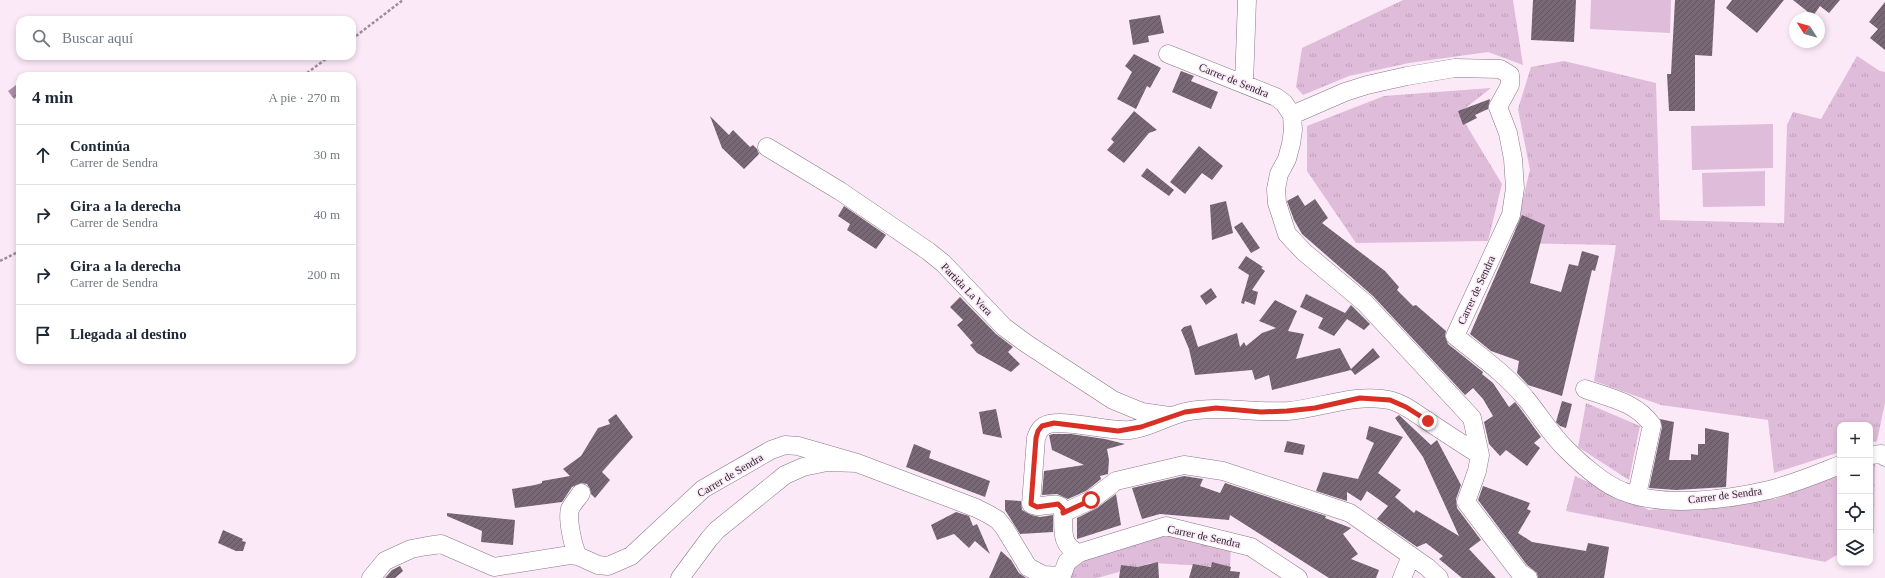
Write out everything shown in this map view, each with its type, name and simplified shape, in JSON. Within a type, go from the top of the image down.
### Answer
[{"type":"street","points":[[1244,84],[1247,0]]},
{"type":"street","name":"Carrer de Sendra","points":[[1168,54],[1276,97],[1284,103],[1292,115],[1345,92],[1406,76],[1455,68],[1500,69],[1510,75],[1510,85],[1498,107],[1508,133],[1513,159],[1515,188],[1511,215],[1455,336],[1508,380],[1527,400],[1550,433],[1568,451],[1592,471],[1622,491],[1655,501],[1684,501],[1725,497],[1768,490],[1837,466]]},
{"type":"street","points":[[1292,115],[1291,144],[1287,159],[1279,174],[1276,189],[1277,203],[1288,234],[1304,252],[1365,303],[1472,418],[1480,455],[1477,471],[1466,502],[1520,573],[1528,578]]},
{"type":"street","name":"Partida La Vera","points":[[767,147],[840,191],[928,251],[947,268],[1004,327],[1021,340],[1113,400],[1142,412],[1172,416]]},
{"type":"street","points":[[1585,389],[1632,406],[1644,414],[1652,425],[1637,495]]},
{"type":"street","points":[[1079,553],[1068,547],[1064,541],[1063,509],[1058,504],[1037,507],[1031,504],[1036,438],[1038,431],[1042,426],[1054,423],[1118,431],[1141,427],[1185,412],[1216,408],[1261,412],[1315,408],[1360,398],[1390,400],[1406,407],[1480,455]]},
{"type":"street","name":"Carrer de Sendra","points":[[371,578],[385,561],[404,552],[441,544],[494,567],[556,556],[578,556],[598,565],[608,566],[631,556],[703,489],[771,450],[785,445],[798,446],[857,463],[976,508],[988,514],[998,520],[1005,529],[1028,567],[1043,575],[1061,577],[1067,562],[1079,553],[1166,526],[1251,547],[1298,578]]},
{"type":"street","points":[[1873,455],[1882,454],[1885,457]]},
{"type":"street","name":"Carrer de Sendra","points":[[680,578],[708,539],[717,530],[785,475],[803,467],[827,462],[857,463]]},
{"type":"street","points":[[1063,513],[1091,500],[1116,481],[1184,465],[1223,471],[1350,513],[1427,567],[1439,578]]},
{"type":"street","points":[[578,556],[574,550],[569,514],[573,504],[581,493]]},
{"type":"street","points":[[1402,578],[1411,556]]},
{"type":"path","points":[[356,36],[403,0]]},
{"type":"path","points":[[308,72],[325,60]]},
{"type":"path","points":[[0,261],[16,253]]},
{"type":"green space","points":[[1403,0],[1513,0],[1523,65],[1488,52],[1409,63],[1349,76],[1303,95],[1296,87],[1302,48]]},
{"type":"green space","points":[[1591,0],[1671,0],[1670,33],[1590,29]]},
{"type":"green space","points":[[1857,56],[1880,71],[1885,72],[1885,403],[1877,441],[1873,442],[1873,422],[1837,422],[1837,453],[1774,473],[1768,420],[1661,405],[1594,381],[1616,245],[1512,243],[1530,170],[1518,109],[1531,67],[1564,61],[1656,83],[1660,220],[1784,223],[1787,125],[1793,112],[1821,119]]},
{"type":"green space","points":[[1491,88],[1459,113],[1502,184],[1488,241],[1356,243],[1307,171],[1307,126],[1384,96]]},
{"type":"green space","points":[[1773,124],[1773,168],[1692,170],[1691,126]]},
{"type":"green space","points":[[1765,171],[1765,206],[1703,207],[1702,173]]},
{"type":"green space","points":[[1586,403],[1640,426],[1629,480],[1578,447]]},
{"type":"green space","points":[[1875,463],[1873,534],[1873,494],[1873,464]]},
{"type":"green space","points":[[1837,475],[1837,555],[1825,562],[1566,511],[1575,476],[1649,510],[1775,499]]},
{"type":"green space","points":[[1166,526],[1231,542],[1230,567],[1151,563],[1097,578],[1061,578],[1067,562]]},
{"type":"water","points":[[16,85],[16,97],[14,99],[8,91]]},
{"type":"building","points":[[1533,0],[1576,0],[1574,42],[1531,40]]},
{"type":"building","points":[[1675,0],[1715,0],[1712,56],[1695,55],[1695,111],[1669,111],[1667,74],[1671,74]]},
{"type":"building","points":[[1732,0],[1784,0],[1757,33],[1726,8]]},
{"type":"building","points":[[1793,0],[1840,0],[1829,13],[1820,6],[1816,12],[1808,12]]},
{"type":"building","points":[[1885,2],[1885,50],[1870,38],[1878,29],[1869,22]]},
{"type":"building","points":[[1160,15],[1164,33],[1148,36],[1149,42],[1133,45],[1129,20]]},
{"type":"building","points":[[1134,54],[1161,68],[1150,88],[1147,86],[1136,109],[1117,99],[1132,72],[1125,66]]},
{"type":"building","points":[[1181,71],[1194,76],[1191,81],[1218,92],[1211,109],[1172,92]]},
{"type":"building","points":[[1490,99],[1488,109],[1475,115],[1477,118],[1463,125],[1458,111]]},
{"type":"building","points":[[1134,111],[1157,130],[1149,133],[1124,163],[1107,150],[1114,142],[1111,139]]},
{"type":"building","points":[[710,116],[729,135],[733,130],[750,147],[753,145],[757,149],[759,154],[744,169],[722,148]]},
{"type":"building","points":[[1199,146],[1223,166],[1212,180],[1202,173],[1185,194],[1170,182]]},
{"type":"building","points":[[1147,168],[1174,190],[1169,196],[1141,176]]},
{"type":"building","points":[[1298,195],[1305,206],[1315,199],[1328,218],[1322,223],[1385,271],[1399,287],[1397,290],[1413,306],[1416,305],[1446,331],[1445,336],[1448,344],[1483,372],[1482,374],[1493,383],[1509,407],[1515,402],[1541,437],[1534,443],[1540,448],[1527,466],[1506,450],[1500,456],[1489,444],[1484,422],[1493,416],[1483,399],[1473,388],[1465,395],[1373,296],[1302,234],[1294,220],[1287,201]]},
{"type":"building","points":[[1226,201],[1233,233],[1212,240],[1210,205]]},
{"type":"building","points":[[844,206],[886,235],[876,249],[847,230],[850,224],[838,216]]},
{"type":"building","points":[[1522,215],[1545,225],[1530,283],[1561,292],[1569,264],[1578,266],[1582,251],[1599,256],[1595,271],[1592,270],[1562,396],[1528,385],[1517,373],[1519,361],[1491,351],[1470,334]]},
{"type":"building","points":[[1242,222],[1260,248],[1251,253],[1234,227]]},
{"type":"building","points":[[1246,256],[1263,267],[1261,268],[1265,271],[1252,290],[1258,292],[1255,305],[1245,301],[1244,304],[1241,303],[1249,275],[1238,268]]},
{"type":"building","points":[[1211,288],[1217,297],[1206,305],[1200,296]]},
{"type":"building","points":[[1306,294],[1345,313],[1351,305],[1370,324],[1364,330],[1347,319],[1334,336],[1318,328],[1323,318],[1300,307]]},
{"type":"building","points":[[960,297],[996,334],[1013,347],[1008,352],[1020,364],[1011,372],[977,353],[970,345],[973,343],[957,325],[963,320],[950,307]]},
{"type":"building","points":[[1275,300],[1297,311],[1288,331],[1304,334],[1296,359],[1340,348],[1351,369],[1373,348],[1380,357],[1355,375],[1351,370],[1272,390],[1269,375],[1255,380],[1252,370],[1195,375],[1189,349],[1181,330],[1184,327],[1191,325],[1198,347],[1237,333],[1240,347],[1244,342],[1246,346],[1262,333],[1276,328],[1259,321]]},
{"type":"building","points":[[1562,401],[1572,404],[1566,428],[1560,426],[1556,422]]},
{"type":"building","points":[[996,409],[1002,438],[983,434],[979,412]]},
{"type":"building","points":[[616,414],[633,437],[602,472],[610,480],[595,498],[591,494],[587,484],[581,483],[572,487],[562,502],[515,508],[512,489],[535,485],[542,483],[542,481],[570,476],[563,469],[581,456],[598,428],[610,424],[608,420]]},
{"type":"building","points":[[1399,415],[1431,445],[1437,440],[1461,485],[1456,499],[1457,508],[1481,540],[1469,549],[1496,578],[1462,578],[1439,559],[1443,556],[1426,543],[1417,547],[1377,519],[1388,506],[1367,491],[1361,501],[1347,492],[1347,501],[1316,491],[1323,472],[1358,479],[1374,443],[1366,439],[1369,426],[1403,437],[1378,473],[1401,490],[1395,497],[1414,513],[1416,510],[1459,536],[1423,457],[1395,418]]},
{"type":"building","points":[[1660,419],[1674,422],[1669,460],[1691,460],[1691,454],[1698,455],[1698,444],[1705,444],[1705,428],[1729,433],[1726,487],[1676,490],[1649,488],[1662,427]]},
{"type":"building","points":[[1071,434],[1105,439],[1125,444],[1107,449],[1109,460],[1108,474],[1100,476],[1101,479],[1086,491],[1068,499],[1057,494],[1042,495],[1044,471],[1084,465],[1052,450],[1049,435]]},
{"type":"building","points":[[1287,441],[1305,445],[1303,455],[1284,452]]},
{"type":"building","points":[[914,444],[931,451],[929,458],[990,481],[985,497],[906,467]]},
{"type":"building","points":[[1184,476],[1203,479],[1200,486],[1220,493],[1225,483],[1326,516],[1325,518],[1351,528],[1343,534],[1358,554],[1351,559],[1379,570],[1376,578],[1329,578],[1230,515],[1229,520],[1160,514],[1142,519],[1132,488]]},
{"type":"building","points":[[1483,486],[1530,503],[1527,509],[1531,511],[1518,533],[1532,542],[1586,551],[1588,543],[1609,547],[1604,578],[1538,578],[1537,573],[1527,565],[1478,500]]},
{"type":"building","points":[[1116,494],[1121,525],[1077,539],[1077,518],[1097,508]]},
{"type":"building","points":[[1005,500],[1021,501],[1022,510],[1031,515],[1040,517],[1053,515],[1053,532],[1020,534],[1005,510]]},
{"type":"building","points":[[956,512],[969,516],[973,526],[977,524],[990,554],[975,541],[969,548],[954,534],[937,540],[931,525]]},
{"type":"building","points":[[447,513],[515,520],[513,545],[481,542],[482,531],[447,516]]},
{"type":"building","points":[[223,530],[243,539],[242,541],[246,542],[243,551],[236,551],[218,543]]},
{"type":"building","points":[[1001,551],[1011,560],[1019,573],[1026,578],[989,578]]},
{"type":"building","points":[[1158,562],[1159,578],[1119,578],[1121,565],[1137,567]]},
{"type":"building","points":[[1212,562],[1231,567],[1230,571],[1240,572],[1239,578],[1189,578],[1193,564],[1211,567]]},
{"type":"building","points":[[400,566],[403,571],[395,578],[385,578],[392,570]]},
{"type":"route","points":[[1091,500],[1063,513],[1063,509],[1058,504],[1037,507],[1031,504],[1036,438],[1038,431],[1042,426],[1054,423],[1118,431],[1131,430],[1185,412],[1216,408],[1261,412],[1287,411],[1315,408],[1360,398],[1390,400],[1406,407],[1428,421]]}]
